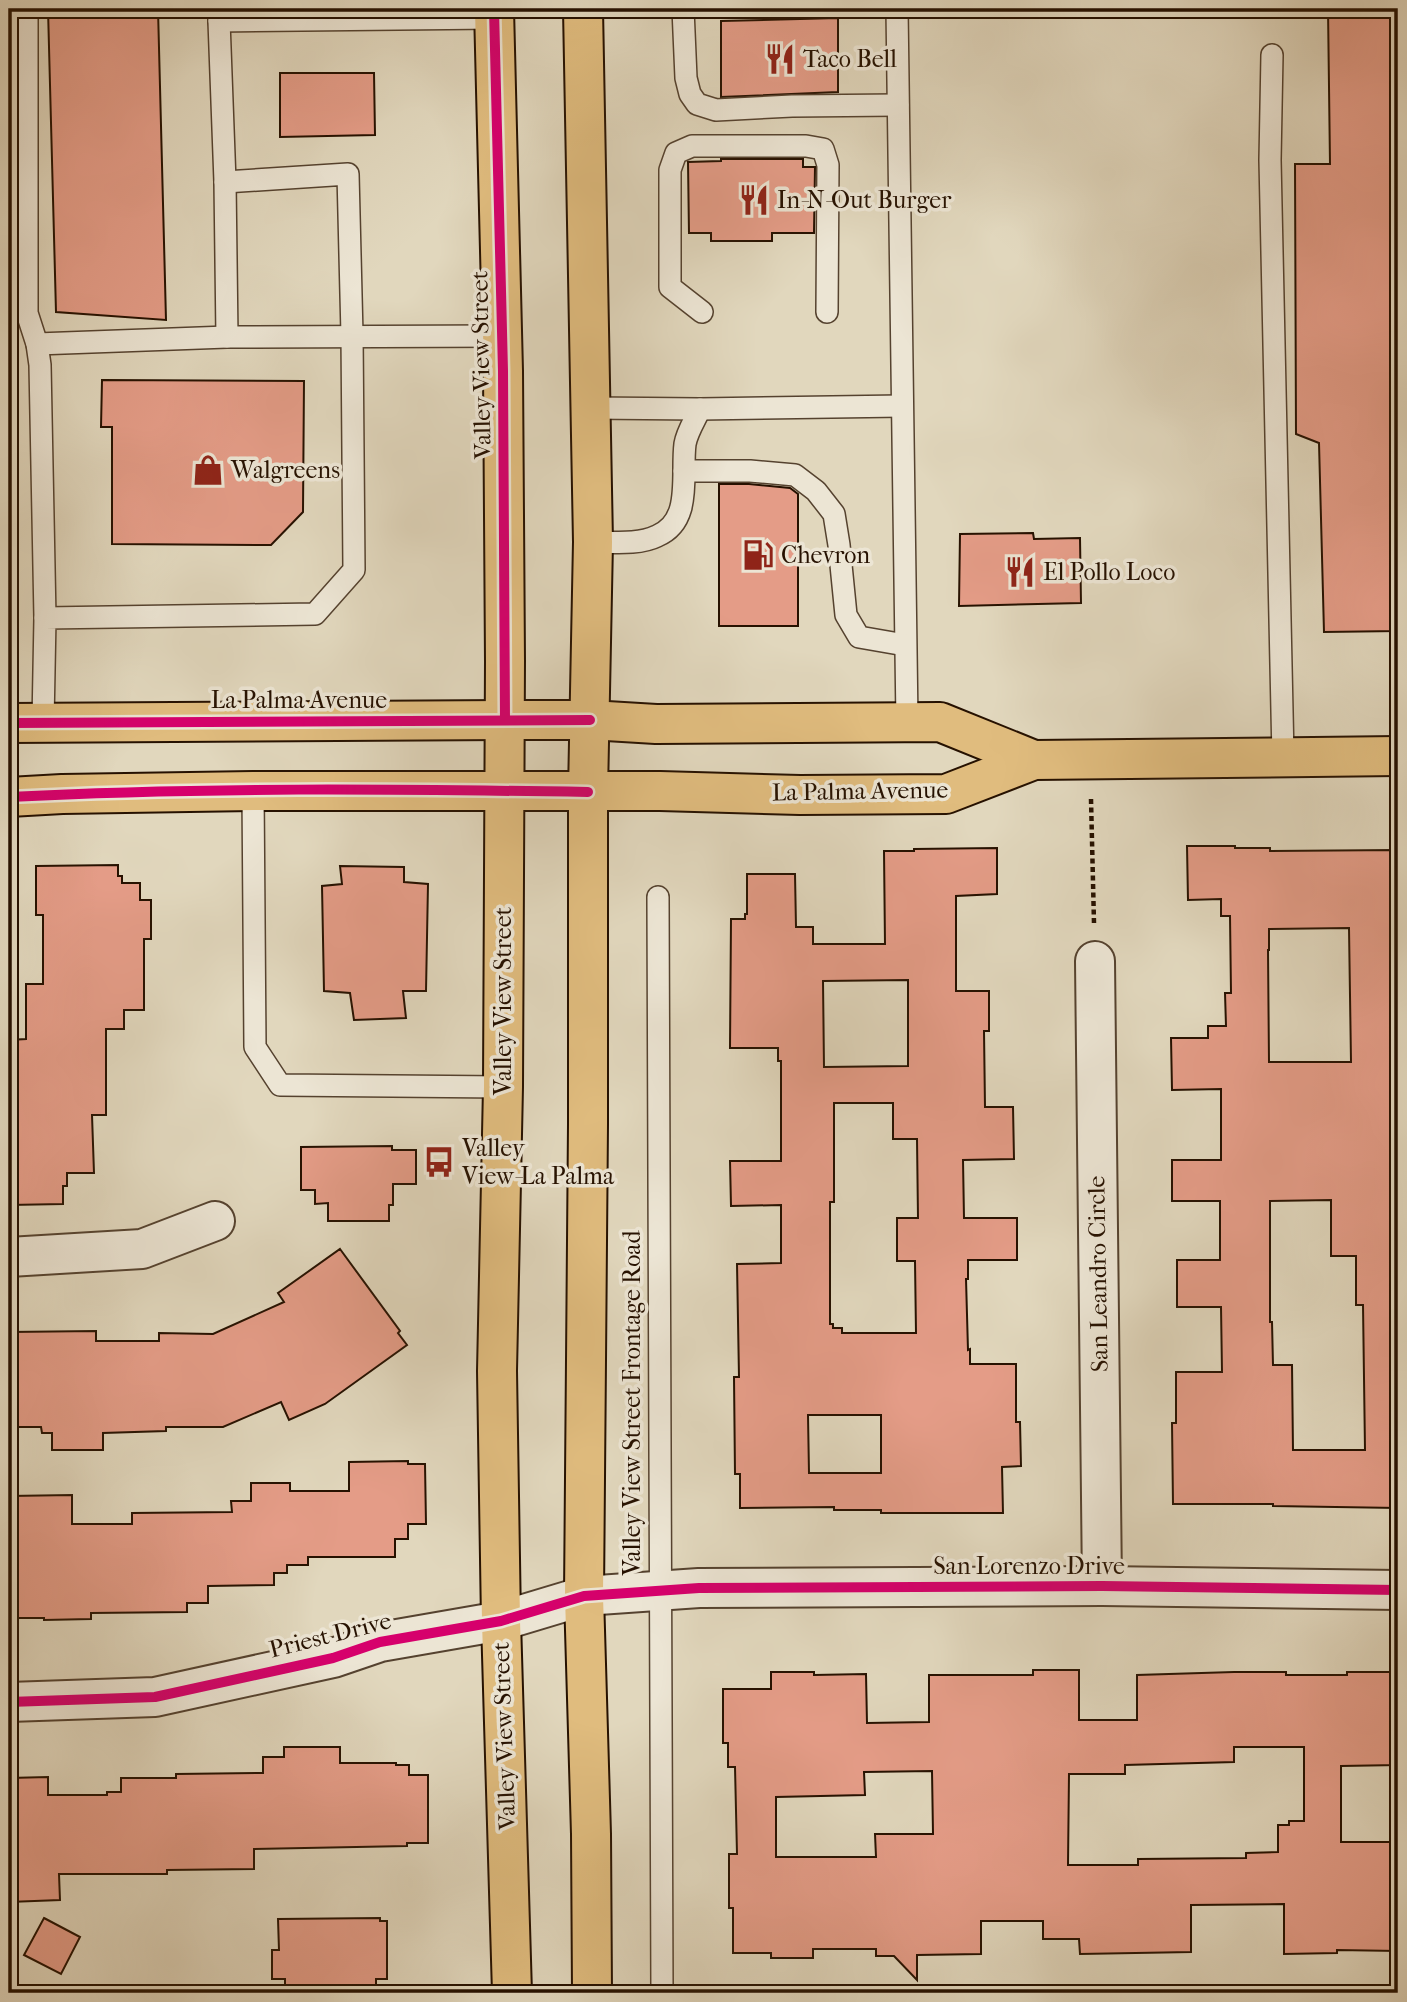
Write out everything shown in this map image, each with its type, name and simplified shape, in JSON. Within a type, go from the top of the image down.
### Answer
[{"type":"main road","points":[[583,9],[593,542],[588,792],[584,1596],[591,1834],[592,1993]]},
{"type":"main road","name":"Valley View Street","points":[[495,13],[502,336],[505,720],[503,1087],[497,1371],[512,1993]]},
{"type":"main road","name":"La Palma Avenue","points":[[26,723],[505,720],[590,720],[656,724],[940,722],[1034,760]]},
{"type":"main road","name":"La Palma Avenue","points":[[9,797],[253,791],[946,794],[1034,760],[1398,756]]},
{"type":"street","name":"San Leandro Circle","points":[[1095,961],[1102,1586]]},
{"type":"street","points":[[9,1256],[142,1249],[215,1222]]},
{"type":"street","name":"San Lorenzo Drive","points":[[659,1590],[1102,1586],[1398,1590]]},
{"type":"street","name":"Priest Drive","points":[[9,1702],[155,1697],[333,1658],[380,1642],[501,1621],[584,1596],[659,1590]]},
{"type":"lane","points":[[26,723],[45,618],[40,365],[37,344],[27,313],[27,9]]},
{"type":"lane","points":[[683,9],[686,78],[690,94],[697,104],[716,110],[898,105]]},
{"type":"lane","points":[[897,9],[907,722]]},
{"type":"lane","points":[[227,337],[219,15],[495,13]]},
{"type":"lane","points":[[1272,55],[1270,174],[1283,757]]},
{"type":"lane","points":[[702,312],[670,287],[670,170],[676,153],[692,146],[806,146],[822,149],[828,165],[827,312]]},
{"type":"lane","points":[[45,618],[315,614],[354,570],[348,174],[225,183]]},
{"type":"lane","points":[[37,344],[227,337],[502,336]]},
{"type":"lane","points":[[591,408],[902,406]]},
{"type":"lane","points":[[593,542],[637,541],[656,537],[671,528],[682,508],[686,441],[700,409]]},
{"type":"lane","points":[[684,471],[750,471],[795,475],[816,491],[834,514],[846,615],[859,637],[905,645]]},
{"type":"lane","points":[[253,791],[255,1046],[280,1085],[503,1087]]},
{"type":"lane","name":"Valley View Street Frontage Road","points":[[657,897],[662,1993]]},
{"type":"path","points":[[1090,759],[1095,961]]},
{"type":"building","points":[[48,9],[158,9],[166,320],[56,312]]},
{"type":"building","points":[[1328,9],[1398,9],[1398,631],[1324,632],[1319,443],[1296,434],[1295,164],[1330,164]]},
{"type":"building","name":"Taco Bell","points":[[838,18],[838,92],[721,97],[721,21]]},
{"type":"building","points":[[280,73],[374,73],[375,135],[280,137]]},
{"type":"building","name":"In-N-Out Burger","points":[[721,159],[803,159],[803,167],[815,167],[814,233],[772,233],[772,241],[711,241],[711,233],[689,233],[688,162]]},
{"type":"building","name":"Walgreens","points":[[102,380],[304,381],[303,512],[271,545],[112,544],[112,427],[101,427]]},
{"type":"building","name":"Chevron","points":[[719,484],[790,488],[798,494],[798,626],[719,626]]},
{"type":"building","name":"El Pollo Loco","points":[[1033,533],[1034,539],[1080,538],[1081,603],[959,606],[960,534]]},
{"type":"building","points":[[1187,846],[1270,848],[1270,851],[1398,850],[1398,896],[1393,896],[1394,988],[1398,988],[1398,1508],[1173,1504],[1172,1423],[1176,1423],[1176,1372],[1222,1372],[1221,1307],[1177,1307],[1177,1260],[1220,1260],[1220,1201],[1172,1201],[1172,1160],[1221,1160],[1221,1089],[1172,1090],[1171,1038],[1208,1038],[1208,1026],[1226,1026],[1225,993],[1231,993],[1230,916],[1221,916],[1221,899],[1188,900]],"holes":[[[1349,928],[1351,1062],[1269,1062],[1269,929]],[[1331,1200],[1331,1256],[1356,1256],[1356,1305],[1363,1305],[1365,1450],[1293,1450],[1292,1365],[1273,1365],[1270,1322],[1270,1201]]]},
{"type":"building","points":[[997,848],[997,894],[956,896],[956,991],[989,991],[989,1031],[984,1031],[985,1107],[1013,1107],[1014,1159],[963,1160],[964,1218],[1017,1218],[1017,1260],[968,1260],[968,1350],[970,1349],[970,1364],[1016,1364],[1016,1422],[1020,1422],[1021,1466],[1002,1467],[1003,1513],[881,1513],[881,1510],[834,1510],[834,1507],[740,1508],[740,1474],[735,1474],[734,1377],[739,1377],[737,1264],[781,1263],[781,1205],[731,1206],[730,1161],[781,1161],[781,1061],[778,1061],[778,1048],[730,1048],[731,919],[745,919],[747,914],[747,874],[795,874],[796,927],[813,927],[813,944],[885,944],[884,851]],"holes":[[[908,980],[908,1066],[824,1067],[823,981]],[[834,1103],[893,1103],[893,1139],[917,1139],[918,1218],[897,1218],[897,1261],[915,1261],[916,1333],[842,1333],[842,1328],[833,1328],[833,1324],[830,1324],[830,1202],[834,1202]],[[808,1415],[881,1415],[881,1473],[809,1473]]]},
{"type":"building","points":[[118,865],[118,876],[122,876],[122,883],[140,883],[140,900],[151,900],[151,939],[144,939],[144,1010],[124,1010],[124,1029],[106,1029],[106,1115],[92,1115],[94,1173],[67,1173],[67,1186],[63,1186],[63,1204],[9,1205],[9,1040],[26,1039],[26,984],[43,984],[43,915],[36,915],[36,866]]},
{"type":"building","points":[[340,866],[404,867],[404,882],[428,884],[426,991],[403,991],[406,1018],[354,1020],[350,993],[324,991],[322,886],[342,884]]},
{"type":"building","points":[[392,1146],[392,1150],[416,1150],[416,1184],[393,1184],[393,1205],[389,1205],[389,1221],[328,1221],[328,1203],[315,1204],[315,1190],[301,1190],[301,1147]]},
{"type":"building","points":[[340,1249],[400,1331],[398,1333],[407,1345],[325,1404],[289,1420],[281,1402],[223,1427],[166,1427],[166,1431],[103,1433],[103,1450],[52,1450],[52,1433],[42,1433],[41,1427],[9,1427],[9,1332],[96,1331],[96,1341],[159,1341],[159,1333],[213,1334],[284,1302],[278,1293]]},
{"type":"building","points":[[408,1461],[408,1464],[425,1464],[426,1524],[408,1524],[408,1539],[395,1539],[395,1557],[308,1557],[308,1565],[287,1565],[287,1573],[274,1573],[274,1585],[208,1586],[208,1603],[187,1603],[187,1612],[91,1613],[91,1619],[9,1618],[9,1496],[72,1495],[72,1524],[132,1524],[132,1513],[232,1512],[231,1501],[251,1501],[251,1483],[290,1483],[290,1491],[349,1491],[349,1462]]},
{"type":"building","points":[[1033,1670],[1079,1670],[1079,1720],[1137,1720],[1137,1675],[1286,1672],[1286,1675],[1347,1675],[1347,1672],[1396,1672],[1398,1765],[1341,1766],[1341,1842],[1392,1842],[1392,1859],[1398,1859],[1398,1951],[1337,1950],[1337,1953],[1284,1954],[1284,1904],[1191,1905],[1191,1952],[1080,1954],[1079,1939],[1043,1939],[1043,1921],[981,1921],[981,1954],[917,1955],[917,1980],[894,1956],[876,1956],[876,1949],[813,1949],[813,1958],[771,1958],[771,1953],[733,1953],[733,1908],[729,1908],[729,1854],[737,1854],[735,1767],[728,1767],[728,1743],[723,1743],[723,1689],[771,1689],[771,1672],[866,1674],[867,1723],[929,1722],[929,1675],[1033,1675]],"holes":[[[1234,1747],[1304,1747],[1304,1821],[1289,1821],[1289,1825],[1278,1825],[1278,1852],[1246,1853],[1246,1858],[1138,1859],[1138,1865],[1068,1865],[1069,1774],[1125,1774],[1125,1765],[1234,1762]],[[932,1771],[933,1834],[875,1834],[876,1857],[776,1857],[776,1797],[865,1795],[864,1772]]]},
{"type":"building","points":[[284,1747],[340,1747],[340,1763],[396,1763],[409,1765],[409,1775],[428,1775],[428,1843],[407,1843],[407,1846],[254,1849],[254,1869],[167,1870],[167,1874],[59,1874],[60,1900],[9,1902],[9,1778],[48,1777],[48,1795],[107,1795],[107,1792],[121,1792],[121,1778],[263,1773],[263,1757],[284,1757]]},
{"type":"building","points":[[44,1918],[80,1937],[61,1974],[24,1955]]},
{"type":"building","points":[[380,1918],[380,1921],[387,1921],[387,1979],[376,1979],[376,1988],[372,1988],[372,1993],[285,1993],[285,1979],[272,1979],[272,1950],[279,1950],[278,1919]]},
{"type":"cycle path","points":[[494,9],[503,371],[505,720]]},
{"type":"cycle path","points":[[9,723],[590,720]]},
{"type":"cycle path","points":[[9,797],[226,790],[588,792]]},
{"type":"cycle path","points":[[9,1702],[155,1697],[333,1658],[380,1642],[501,1621],[584,1596],[699,1588],[1102,1586],[1398,1590]]},
{"type":"place","name":"Taco Bell","points":[[780,59]]},
{"type":"place","name":"In-N-Out Burger","points":[[754,200]]},
{"type":"place","name":"Walgreens","points":[[208,470]]},
{"type":"place","name":"Chevron","points":[[758,555]]},
{"type":"place","name":"El Pollo Loco","points":[[1020,572]]},
{"type":"place","name":"Valley View-La Palma","points":[[439,1162]]}]
